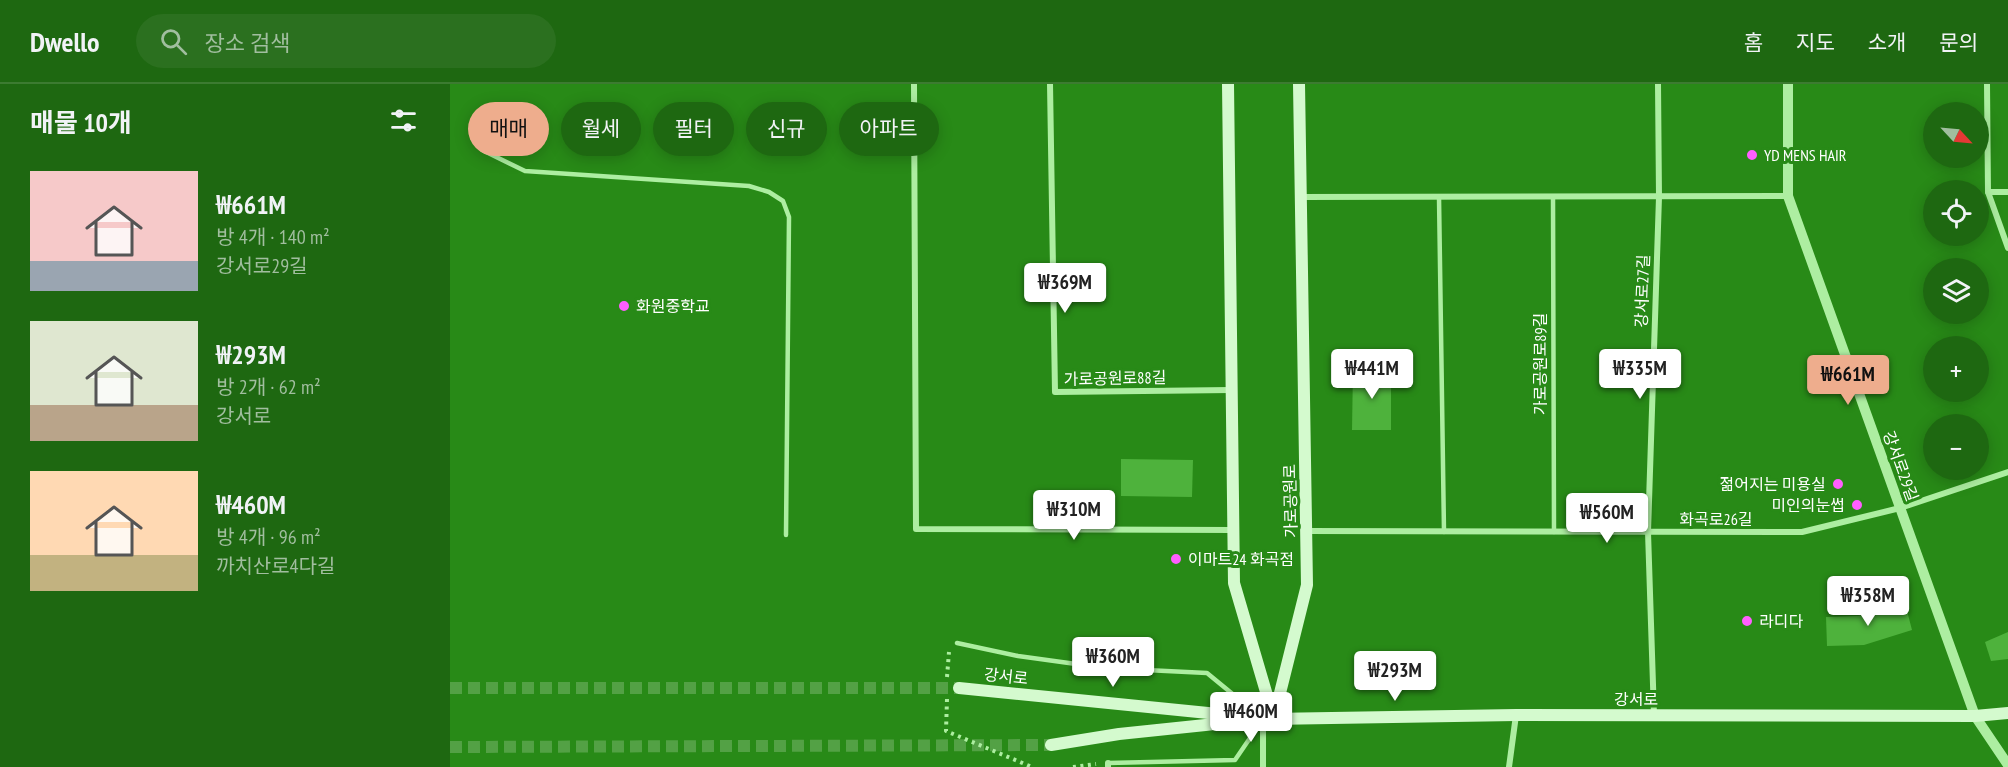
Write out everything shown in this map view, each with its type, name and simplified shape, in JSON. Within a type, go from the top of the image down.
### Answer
[{"type":"main road","points":[[1228,84],[1234,584],[1269,719]]},
{"type":"main road","name":"가로공원로","points":[[1269,719],[1307,585],[1299,84]]},
{"type":"main road","name":"강서로","points":[[953,687],[1269,719]]},
{"type":"main road","name":"강서로","points":[[1051,745],[1119,734],[1269,719],[1515,715],[1975,716],[2008,713]]},
{"type":"street","points":[[914,84],[916,529],[1233,530]]},
{"type":"street","name":"가로공원로88길","points":[[1050,84],[1055,392],[1231,390]]},
{"type":"street","name":"강서로27길","points":[[1654,715],[1648,532],[1659,196],[1658,84]]},
{"type":"street","name":"강서로29길","points":[[1788,84],[1788,196],[1975,716],[2008,765]]},
{"type":"street","points":[[1987,84],[1988,180]]},
{"type":"street","points":[[1989,192],[2008,192]]},
{"type":"street","points":[[1989,195],[2008,248]]},
{"type":"street","points":[[1301,197],[1788,196]]},
{"type":"street","name":"화곡로26길","points":[[1307,531],[1802,532],[1900,508],[2008,472]]},
{"type":"street","points":[[1509,767],[1515,715]]},
{"type":"street","points":[[1263,767],[1269,719]]},
{"type":"lane","points":[[495,156],[525,171],[749,186],[769,192],[783,201],[789,217],[786,535]]},
{"type":"lane","points":[[1439,197],[1444,532]]},
{"type":"lane","name":"가로공원로89길","points":[[1553,197],[1554,532]]},
{"type":"lane","points":[[957,643],[1018,656],[1105,668],[1207,673],[1269,719],[1235,760],[1108,765]]},
{"type":"path","points":[[953,687],[948,653],[957,643]]},
{"type":"path","points":[[947,698],[946,731],[1032,767]]},
{"type":"path","points":[[1073,767],[1108,765]]},
{"type":"building","points":[[1353,369],[1391,369],[1391,430],[1352,430]]},
{"type":"building","points":[[1121,459],[1193,460],[1192,497],[1121,496]]},
{"type":"building","points":[[1905,603],[1912,630],[1864,645],[1827,646],[1826,617],[1858,616]]},
{"type":"building","points":[[2008,632],[2008,659],[1991,661],[1985,642]]},
{"type":"tunnel","points":[[450,688],[959,688]]},
{"type":"tunnel","points":[[450,747],[1051,745]]},
{"type":"place","name":"YD MENS HAIR","points":[[1752,155]]},
{"type":"place","name":"화원중학교","points":[[624,306]]},
{"type":"place","name":"젊어지는 미용실","points":[[1838,484]]},
{"type":"place","name":"미인의눈썹","points":[[1857,505]]},
{"type":"place","name":"이마트24 화곡점","points":[[1176,559]]},
{"type":"place","name":"라디다","points":[[1747,621]]}]
